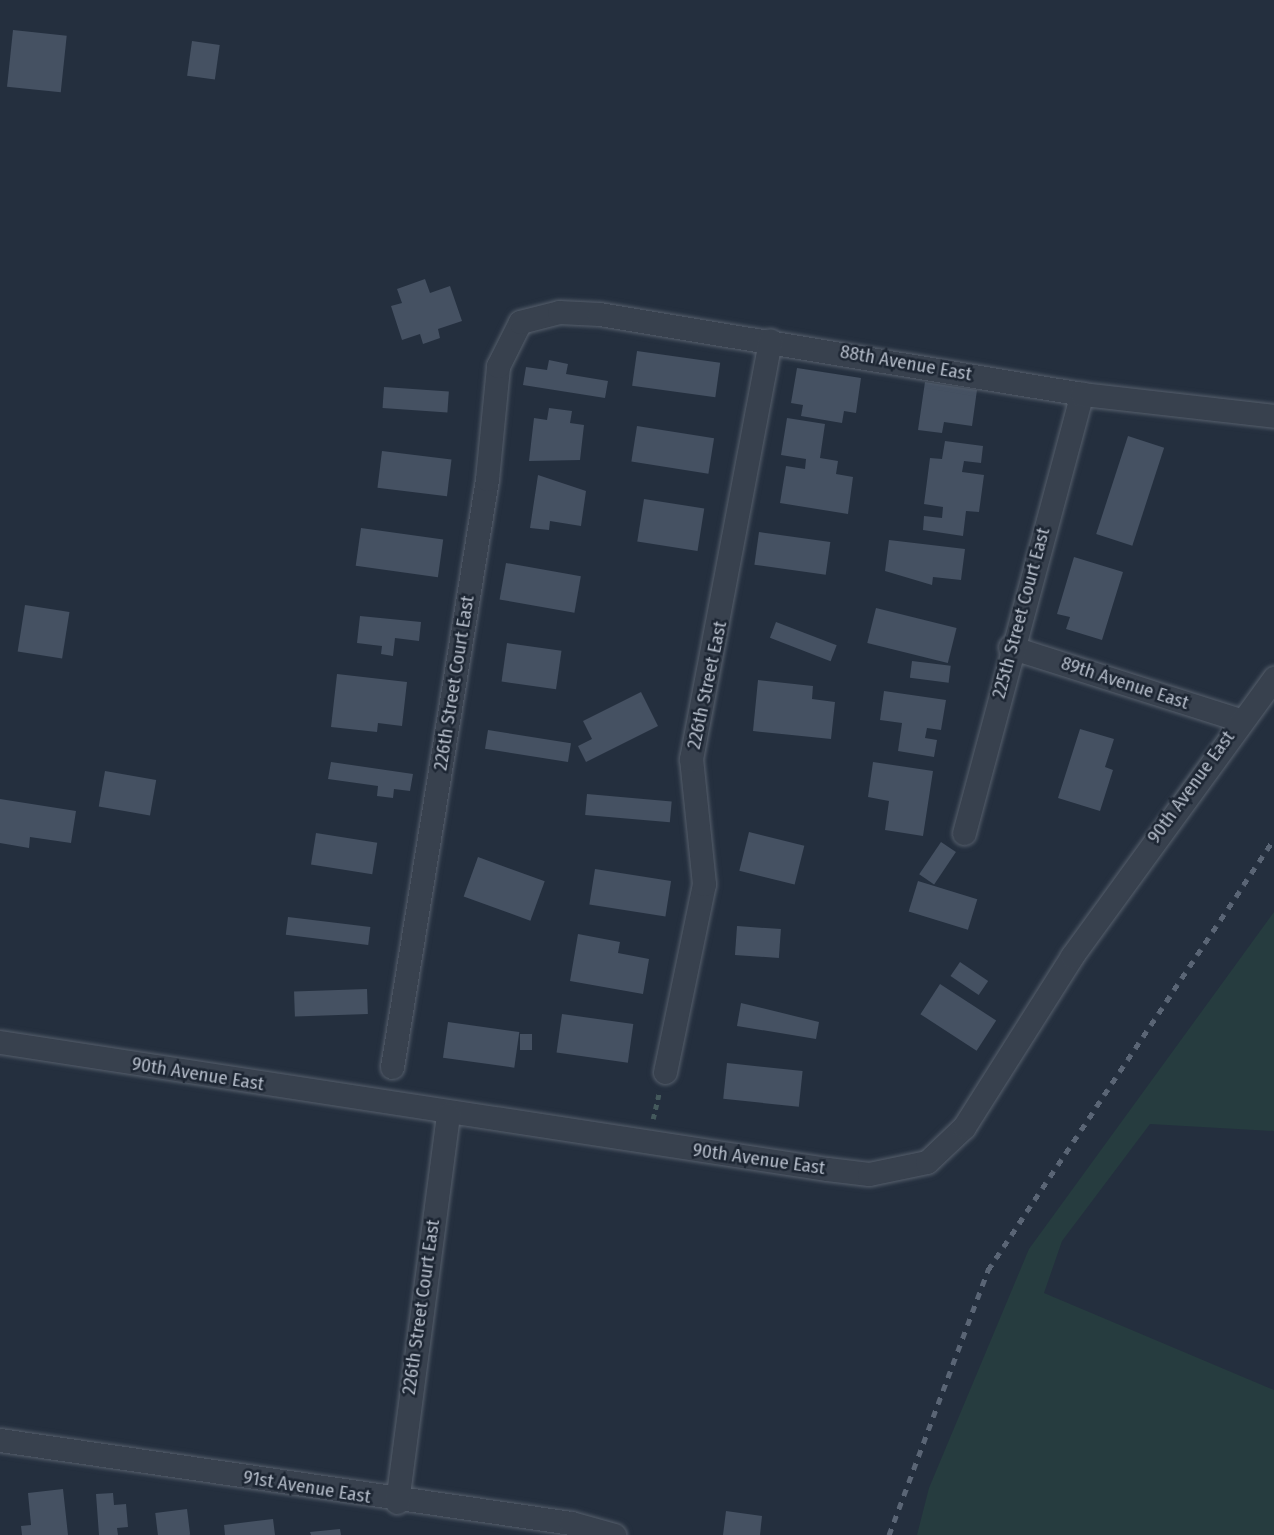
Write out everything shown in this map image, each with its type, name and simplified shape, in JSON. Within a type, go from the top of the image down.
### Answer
[{"type":"street","name":"88th Avenue East","points":[[538,314],[599,314],[770,340],[1082,394],[1274,416]]},
{"type":"street","name":"226th Street Court East","points":[[392,1068],[487,479],[498,366],[508,335],[538,314]]},
{"type":"street","name":"226th Street East","points":[[665,1072],[704,884],[691,758],[770,340]]},
{"type":"street","name":"225th Street Court East","points":[[964,833],[1010,647],[1082,394]]},
{"type":"street","name":"89th Avenue East","points":[[1010,647],[1240,720]]},
{"type":"street","name":"90th Avenue East","points":[[0,1042],[448,1114],[869,1174],[927,1162],[978,1107],[1072,956],[1240,720],[1274,678]]},
{"type":"street","name":"226th Street Court East","points":[[397,1502],[448,1114]]},
{"type":"street","name":"91st Avenue East","points":[[0,1440],[397,1502],[571,1523],[614,1535]]},
{"type":"path","points":[[648,1143],[665,1072]]},
{"type":"green space","points":[[1274,912],[1274,1131],[1150,1124],[1062,1241],[1044,1293],[1274,1390],[1274,1535],[917,1535],[929,1488],[1029,1249]]},
{"type":"building","points":[[13,30],[67,36],[61,92],[7,87]]},
{"type":"building","points":[[192,41],[220,45],[215,80],[187,76]]},
{"type":"building","points":[[425,279],[430,293],[450,286],[462,321],[438,329],[440,338],[423,344],[420,334],[402,340],[391,306],[402,303],[397,289]]},
{"type":"building","points":[[637,351],[720,363],[715,397],[632,386]]},
{"type":"building","points":[[549,360],[568,364],[566,374],[608,381],[605,398],[523,385],[526,367],[547,370]]},
{"type":"building","points":[[797,368],[861,378],[856,413],[844,411],[842,423],[801,416],[803,405],[791,403]]},
{"type":"building","points":[[925,382],[977,390],[972,426],[944,422],[942,433],[918,430]]},
{"type":"building","points":[[384,387],[449,392],[447,412],[383,408]]},
{"type":"building","points":[[549,408],[572,411],[570,423],[584,425],[580,460],[529,461],[534,418],[547,420]]},
{"type":"building","points":[[787,418],[825,424],[820,458],[838,461],[836,474],[853,477],[848,514],[780,503],[786,466],[805,469],[806,459],[781,455]]},
{"type":"building","points":[[637,426],[714,438],[708,474],[631,462]]},
{"type":"building","points":[[1128,436],[1164,448],[1132,546],[1096,534]]},
{"type":"building","points":[[945,441],[983,446],[981,463],[964,461],[962,472],[984,475],[979,512],[966,511],[963,536],[923,530],[924,516],[942,518],[943,507],[924,504],[930,458],[942,459]]},
{"type":"building","points":[[382,451],[451,460],[447,496],[377,488]]},
{"type":"building","points":[[538,475],[586,491],[581,526],[550,521],[549,530],[530,528]]},
{"type":"building","points":[[644,499],[704,509],[698,551],[637,541]]},
{"type":"building","points":[[361,528],[443,540],[438,577],[356,566]]},
{"type":"building","points":[[759,532],[830,542],[826,575],[754,565]]},
{"type":"building","points":[[889,540],[965,549],[961,580],[933,577],[932,585],[885,571]]},
{"type":"building","points":[[1074,557],[1123,572],[1102,640],[1066,629],[1070,617],[1057,614]]},
{"type":"building","points":[[506,563],[581,576],[574,613],[500,599]]},
{"type":"building","points":[[25,605],[69,612],[62,658],[18,651]]},
{"type":"building","points":[[876,608],[957,628],[948,663],[867,643]]},
{"type":"building","points":[[360,616],[421,622],[419,641],[395,638],[393,656],[381,654],[382,646],[357,643]]},
{"type":"building","points":[[776,622],[837,645],[831,661],[770,638]]},
{"type":"building","points":[[507,643],[561,651],[556,689],[502,682]]},
{"type":"building","points":[[912,661],[951,666],[949,683],[910,678]]},
{"type":"building","points":[[337,674],[407,682],[402,726],[378,723],[377,732],[331,727]]},
{"type":"building","points":[[758,680],[813,686],[812,699],[835,702],[831,739],[753,731]]},
{"type":"building","points":[[884,691],[946,700],[941,730],[927,728],[925,738],[937,740],[934,757],[898,751],[902,723],[880,720]]},
{"type":"building","points":[[641,692],[658,726],[586,762],[578,746],[592,739],[583,721]]},
{"type":"building","points":[[1080,729],[1114,739],[1105,767],[1113,770],[1100,811],[1058,798]]},
{"type":"building","points":[[488,730],[571,743],[568,762],[485,749]]},
{"type":"building","points":[[331,762],[413,774],[410,791],[394,789],[393,798],[377,796],[378,786],[328,779]]},
{"type":"building","points":[[873,762],[933,771],[923,836],[885,830],[889,801],[868,797]]},
{"type":"building","points":[[105,771],[156,780],[150,815],[99,806]]},
{"type":"building","points":[[587,794],[672,801],[670,822],[585,815]]},
{"type":"building","points":[[0,799],[76,811],[71,843],[30,837],[29,848],[0,843]]},
{"type":"building","points":[[749,832],[804,846],[795,885],[739,871]]},
{"type":"building","points":[[316,833],[377,843],[372,874],[311,865]]},
{"type":"building","points":[[941,842],[956,852],[934,884],[919,874]]},
{"type":"building","points":[[478,857],[545,881],[530,921],[464,896]]},
{"type":"building","points":[[595,869],[671,881],[665,917],[589,905]]},
{"type":"building","points":[[918,881],[977,899],[968,930],[909,912]]},
{"type":"building","points":[[288,917],[370,927],[368,945],[286,935]]},
{"type":"building","points":[[737,926],[781,929],[779,958],[735,955]]},
{"type":"building","points":[[578,934],[620,942],[618,953],[649,959],[643,994],[570,981]]},
{"type":"building","points":[[960,962],[988,981],[979,995],[950,976]]},
{"type":"building","points":[[940,984],[996,1020],[977,1051],[920,1014]]},
{"type":"building","points":[[367,989],[368,1014],[295,1017],[294,992]]},
{"type":"building","points":[[741,1003],[819,1022],[816,1039],[737,1026]]},
{"type":"building","points":[[562,1014],[633,1024],[628,1063],[557,1053]]},
{"type":"building","points":[[448,1022],[519,1032],[514,1068],[443,1058]]},
{"type":"building","points":[[520,1034],[532,1034],[532,1050],[520,1050]]},
{"type":"building","points":[[727,1063],[803,1071],[799,1107],[723,1099]]},
{"type":"building","points":[[63,1489],[68,1535],[22,1535],[21,1526],[31,1525],[28,1493]]},
{"type":"building","points":[[113,1493],[114,1505],[126,1504],[128,1527],[117,1528],[118,1535],[99,1535],[96,1494]]},
{"type":"building","points":[[187,1509],[190,1535],[158,1535],[155,1513]]},
{"type":"building","points":[[726,1511],[762,1516],[760,1535],[723,1535]]},
{"type":"building","points":[[273,1519],[275,1535],[225,1535],[224,1525]]},
{"type":"building","points":[[340,1529],[341,1535],[311,1535],[310,1532]]},
{"type":"railway","points":[[889,1535],[988,1270],[1274,839]]}]
